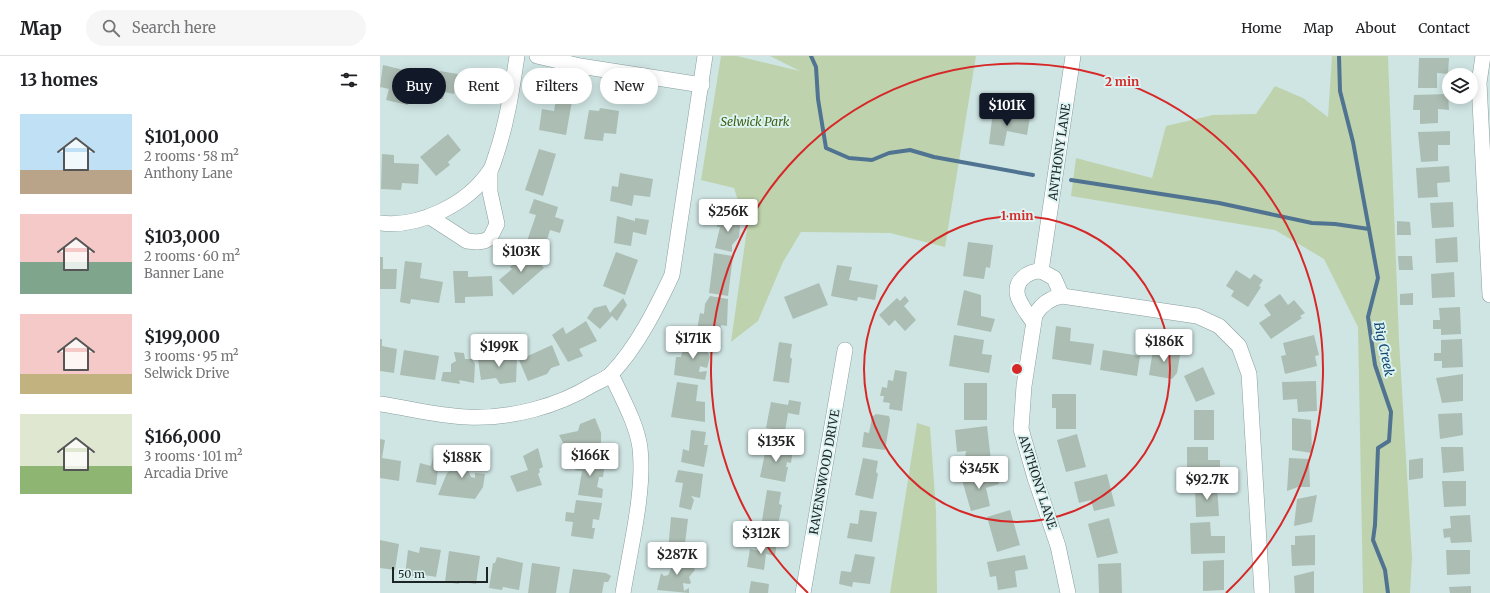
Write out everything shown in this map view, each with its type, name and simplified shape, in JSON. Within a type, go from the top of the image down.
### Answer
[{"type":"street","points":[[430,217],[467,241],[477,242],[490,238],[497,224],[490,192],[490,171],[504,131],[517,56]]},
{"type":"street","points":[[537,56],[580,66],[702,85]]},
{"type":"street","points":[[380,404],[467,417],[507,415],[549,406],[580,393],[611,374],[637,340],[658,306],[672,275],[702,85],[705,56]]},
{"type":"street","name":"ANTHONY LANE","points":[[1041,271],[1073,56]]},
{"type":"street","points":[[1483,56],[1479,83],[1490,295]]},
{"type":"street","points":[[380,223],[430,217],[444,210],[463,197],[490,171]]},
{"type":"street","points":[[1033,322],[1017,296],[1018,286],[1023,276],[1034,271],[1041,271],[1054,278],[1062,296],[1197,316],[1219,326],[1239,346],[1249,374],[1262,593]]},
{"type":"street","name":"ANTHONY LANE","points":[[1062,296],[1055,297],[1041,306],[1035,315],[1024,386],[1021,429],[1035,478],[1058,546],[1068,593]]},
{"type":"street","name":"RAVENSWOOD DRIVE","points":[[803,593],[845,350]]},
{"type":"street","points":[[611,374],[630,414],[640,447],[641,482],[623,593]]},
{"type":"green space","name":"Selwick Park","points":[[721,56],[737,56],[800,71],[770,56],[976,56],[945,247],[890,233],[801,232],[783,262],[758,321],[731,342],[747,229],[734,188],[701,180]]},
{"type":"green space","points":[[1332,56],[1388,56],[1399,340],[1412,558],[1410,593],[1363,593],[1358,327],[1324,259],[1275,230],[1071,196],[1076,158],[1152,178],[1166,126],[1213,115],[1256,114],[1275,86],[1303,98],[1328,117]]},
{"type":"green space","points":[[917,423],[930,427],[936,510],[937,593],[890,593]]},
{"type":"building","points":[[1419,58],[1449,58],[1448,68],[1442,68],[1442,73],[1437,73],[1437,88],[1418,88]]},
{"type":"building","points":[[383,65],[395,68],[392,68],[392,101],[386,100],[389,89],[380,87]]},
{"type":"building","points":[[446,72],[454,73],[454,94],[446,92]]},
{"type":"building","points":[[1442,94],[1442,104],[1449,104],[1449,110],[1438,109],[1438,123],[1420,124],[1420,110],[1413,110],[1414,95]]},
{"type":"building","points":[[555,104],[571,104],[566,135],[539,130],[542,109],[554,111]]},
{"type":"building","points":[[600,108],[619,111],[616,134],[604,133],[603,141],[584,139],[589,110],[599,111]]},
{"type":"building","points":[[993,111],[1030,117],[1027,135],[1007,131],[1004,146],[989,144]]},
{"type":"building","points":[[1450,131],[1450,145],[1438,145],[1438,161],[1421,162],[1418,132]]},
{"type":"building","points":[[448,134],[461,150],[448,162],[450,165],[436,176],[420,157]]},
{"type":"building","points":[[539,149],[556,154],[543,196],[525,190]]},
{"type":"building","points":[[382,154],[394,155],[394,163],[419,164],[418,184],[402,183],[401,190],[381,189]]},
{"type":"building","points":[[1449,166],[1450,182],[1437,183],[1438,197],[1418,198],[1416,168]]},
{"type":"building","points":[[620,173],[653,179],[650,197],[634,195],[632,206],[610,201],[612,186],[618,187]]},
{"type":"building","points":[[534,199],[558,207],[555,217],[564,220],[560,233],[550,230],[545,247],[527,241],[536,215],[529,213]]},
{"type":"building","points":[[1453,202],[1454,227],[1432,228],[1430,203]]},
{"type":"building","points":[[722,213],[732,215],[740,226],[739,237],[732,245],[732,252],[715,248],[720,227],[717,227],[717,223],[721,223]]},
{"type":"building","points":[[617,216],[635,221],[635,218],[649,220],[646,235],[633,232],[631,246],[614,243]]},
{"type":"building","points":[[1397,221],[1410,222],[1411,235],[1397,235]]},
{"type":"building","points":[[1457,237],[1458,262],[1436,263],[1435,239]]},
{"type":"building","points":[[968,242],[993,245],[990,268],[986,267],[984,279],[963,276]]},
{"type":"building","points":[[527,250],[544,268],[513,295],[499,280],[512,269],[510,267]]},
{"type":"building","points":[[616,252],[638,260],[625,295],[603,286]]},
{"type":"building","points":[[714,253],[733,256],[728,296],[709,293]]},
{"type":"building","points":[[1398,256],[1412,256],[1413,270],[1399,270]]},
{"type":"building","points":[[380,257],[383,257],[383,269],[397,269],[396,289],[380,289]]},
{"type":"building","points":[[405,261],[422,263],[420,278],[443,282],[439,303],[411,299],[410,304],[400,302]]},
{"type":"building","points":[[837,265],[852,267],[849,280],[878,285],[875,300],[858,297],[857,301],[831,296]]},
{"type":"building","points":[[1236,270],[1250,279],[1254,274],[1263,280],[1259,286],[1261,287],[1248,307],[1231,296],[1234,291],[1226,286]]},
{"type":"building","points":[[453,271],[468,271],[468,277],[492,276],[493,296],[465,297],[465,303],[455,303]]},
{"type":"building","points":[[1454,272],[1455,297],[1432,298],[1431,274]]},
{"type":"building","points":[[819,283],[828,305],[793,319],[784,297]]},
{"type":"building","points":[[964,290],[981,295],[981,316],[995,319],[991,332],[957,325]]},
{"type":"building","points":[[1413,293],[1413,305],[1400,305],[1400,294]]},
{"type":"building","points":[[1280,294],[1288,305],[1294,300],[1305,313],[1300,316],[1302,318],[1271,339],[1259,323],[1271,315],[1264,305]]},
{"type":"building","points":[[710,296],[728,299],[727,326],[721,325],[719,334],[697,330],[700,313],[704,314],[705,304]]},
{"type":"building","points":[[905,296],[909,301],[904,306],[916,320],[905,331],[895,320],[889,326],[879,315],[897,298],[900,301]]},
{"type":"building","points":[[623,298],[627,305],[617,321],[612,316],[600,329],[587,318],[594,308],[606,305],[610,313]]},
{"type":"building","points":[[1460,307],[1461,334],[1441,335],[1441,329],[1433,329],[1433,320],[1440,320],[1439,308]]},
{"type":"building","points":[[586,321],[597,341],[579,349],[583,356],[568,362],[552,335],[563,327],[566,334]]},
{"type":"building","points":[[1056,326],[1071,328],[1070,341],[1094,344],[1091,365],[1052,359]]},
{"type":"building","points":[[954,335],[984,340],[982,354],[992,355],[989,373],[949,366]]},
{"type":"building","points":[[1314,335],[1319,355],[1315,356],[1317,366],[1285,374],[1281,356],[1286,355],[1283,343]]},
{"type":"building","points":[[686,337],[702,340],[710,357],[707,368],[700,366],[699,372],[707,371],[705,380],[674,375],[676,357],[681,357]]},
{"type":"building","points":[[380,339],[382,339],[382,346],[397,349],[394,373],[380,371]]},
{"type":"building","points":[[1462,339],[1463,367],[1442,368],[1442,361],[1434,361],[1434,353],[1441,353],[1441,340]]},
{"type":"building","points":[[779,342],[792,344],[789,383],[773,381]]},
{"type":"building","points":[[1154,344],[1168,347],[1167,353],[1180,355],[1177,373],[1172,379],[1149,375]]},
{"type":"building","points":[[552,345],[560,365],[551,368],[547,374],[528,381],[519,360]]},
{"type":"building","points":[[404,350],[439,356],[435,380],[400,375]]},
{"type":"building","points":[[500,350],[502,355],[506,354],[517,358],[516,382],[500,384],[496,378],[481,380],[478,359]]},
{"type":"building","points":[[1103,350],[1140,356],[1137,376],[1100,370]]},
{"type":"building","points":[[454,352],[464,353],[465,359],[472,359],[475,364],[474,383],[459,380],[460,384],[441,381],[443,372],[451,372],[451,364],[456,361]]},
{"type":"building","points":[[1203,367],[1215,394],[1196,402],[1184,376]]},
{"type":"building","points":[[895,370],[907,372],[902,411],[889,409],[890,403],[883,402],[884,396],[880,396],[882,387],[887,388],[888,380],[893,381]]},
{"type":"building","points":[[1463,374],[1463,401],[1442,403],[1436,378]]},
{"type":"building","points":[[1316,381],[1317,411],[1298,412],[1297,399],[1283,400],[1282,382]]},
{"type":"building","points":[[677,382],[698,385],[696,401],[705,402],[705,422],[671,417]]},
{"type":"building","points":[[964,383],[987,383],[987,420],[964,420]]},
{"type":"building","points":[[1052,394],[1076,394],[1076,429],[1056,429],[1056,408],[1052,408]]},
{"type":"building","points":[[789,400],[801,402],[799,415],[788,413],[785,431],[766,428],[771,402],[788,405]]},
{"type":"building","points":[[1194,410],[1214,410],[1214,440],[1194,440]]},
{"type":"building","points":[[1462,413],[1463,435],[1440,439],[1438,414]]},
{"type":"building","points":[[876,414],[889,416],[890,420],[885,450],[862,447],[864,432],[869,433],[872,417]]},
{"type":"building","points":[[595,418],[601,433],[601,449],[587,455],[581,449],[569,455],[559,435],[578,431],[580,424]]},
{"type":"building","points":[[1292,418],[1311,420],[1312,453],[1292,450]]},
{"type":"building","points":[[987,426],[991,461],[964,464],[966,451],[957,452],[955,430]]},
{"type":"building","points":[[691,430],[706,432],[704,445],[708,445],[704,467],[681,462],[683,449],[689,451]]},
{"type":"building","points":[[1077,434],[1086,467],[1066,472],[1057,440]]},
{"type":"building","points":[[380,439],[385,440],[382,458],[401,461],[399,481],[380,478]]},
{"type":"building","points":[[767,444],[793,449],[791,463],[787,462],[786,467],[788,467],[785,482],[760,477]]},
{"type":"building","points":[[1187,447],[1208,447],[1208,460],[1220,460],[1220,476],[1187,477]]},
{"type":"building","points":[[1441,447],[1463,447],[1464,471],[1443,473]]},
{"type":"building","points":[[538,448],[543,467],[539,469],[540,472],[538,474],[542,485],[517,492],[510,476],[528,470],[523,456]]},
{"type":"building","points":[[435,449],[447,451],[445,469],[438,470],[436,485],[416,482],[420,463],[431,466]]},
{"type":"building","points":[[454,451],[469,453],[467,468],[471,477],[475,478],[475,473],[485,474],[483,487],[475,499],[438,495],[447,473],[451,470]]},
{"type":"building","points":[[583,458],[605,462],[603,477],[599,477],[597,487],[603,489],[602,498],[578,495],[582,471],[575,470],[576,460],[583,461]]},
{"type":"building","points":[[863,458],[878,461],[876,472],[878,474],[873,499],[855,495]]},
{"type":"building","points":[[1289,458],[1309,459],[1310,487],[1298,487],[1287,491]]},
{"type":"building","points":[[1423,458],[1423,478],[1409,480],[1409,460]]},
{"type":"building","points":[[678,470],[703,474],[700,498],[691,496],[694,500],[691,510],[679,507],[683,483],[675,482]]},
{"type":"building","points":[[995,471],[999,484],[986,488],[990,506],[971,511],[962,480]]},
{"type":"building","points":[[1107,474],[1115,506],[1094,511],[1091,500],[1079,503],[1074,482]]},
{"type":"building","points":[[1442,481],[1466,481],[1466,506],[1444,507]]},
{"type":"building","points":[[1217,485],[1219,516],[1196,517],[1195,486]]},
{"type":"building","points":[[767,490],[781,492],[779,504],[782,505],[777,530],[761,527]]},
{"type":"building","points":[[1317,495],[1312,522],[1294,526],[1297,499]]},
{"type":"building","points":[[576,500],[602,503],[599,520],[593,519],[592,528],[595,528],[593,539],[571,536],[573,522],[565,521],[566,512],[574,513]]},
{"type":"building","points":[[860,510],[877,512],[872,542],[847,538],[850,523],[858,524]]},
{"type":"building","points":[[1010,510],[1020,545],[997,552],[987,517]]},
{"type":"building","points":[[1470,515],[1472,542],[1451,543],[1450,537],[1444,538],[1443,529],[1451,528],[1450,516]]},
{"type":"building","points":[[671,517],[688,519],[684,552],[668,550]]},
{"type":"building","points":[[1109,518],[1118,553],[1097,558],[1088,524]]},
{"type":"building","points":[[1210,522],[1211,536],[1225,536],[1225,553],[1191,554],[1190,523]]},
{"type":"building","points":[[1315,535],[1315,565],[1292,566],[1291,545],[1295,545],[1295,536]]},
{"type":"building","points":[[380,540],[399,544],[395,570],[380,568]]},
{"type":"building","points":[[762,540],[777,542],[775,556],[766,554],[764,570],[747,567],[750,549],[760,551]]},
{"type":"building","points":[[420,547],[441,550],[436,577],[419,574],[418,577],[405,575],[408,550],[419,553]]},
{"type":"building","points":[[1446,550],[1470,550],[1470,574],[1447,575]]},
{"type":"building","points":[[449,551],[480,556],[476,584],[458,581],[459,584],[445,582]]},
{"type":"building","points":[[855,554],[875,557],[870,584],[853,582],[852,587],[839,584],[841,571],[851,572]]},
{"type":"building","points":[[1025,555],[1028,569],[1015,571],[1017,587],[998,590],[996,576],[990,577],[987,562]]},
{"type":"building","points":[[497,557],[523,563],[519,590],[503,587],[502,590],[489,588],[493,563],[495,563]]},
{"type":"building","points":[[672,557],[689,558],[695,570],[689,577],[691,583],[683,583],[684,591],[689,588],[689,593],[657,590],[661,573],[664,576],[668,575],[673,565]]},
{"type":"building","points":[[1224,560],[1224,590],[1203,591],[1203,561]]},
{"type":"building","points":[[532,563],[560,567],[556,593],[528,593]]},
{"type":"building","points":[[1121,563],[1122,593],[1099,593],[1098,564]]},
{"type":"building","points":[[573,569],[606,573],[611,576],[608,582],[604,582],[602,593],[569,593]]},
{"type":"building","points":[[1314,571],[1314,593],[1295,593],[1294,576]]},
{"type":"building","points":[[751,581],[769,584],[768,593],[749,593]]},
{"type":"building","points":[[1471,586],[1471,593],[1450,593],[1449,587]]},
{"type":"waterway","points":[[811,56],[816,67],[818,99],[826,148],[849,158],[872,160],[889,153],[910,150],[934,157],[1033,175]]},
{"type":"waterway","name":"Big Creek","points":[[1339,56],[1340,91],[1353,142],[1378,278],[1368,317],[1375,365],[1391,412],[1389,441],[1378,448],[1373,540],[1385,570],[1388,593]]},
{"type":"waterway","points":[[1071,180],[1219,203],[1312,223],[1335,224],[1369,229]]}]
